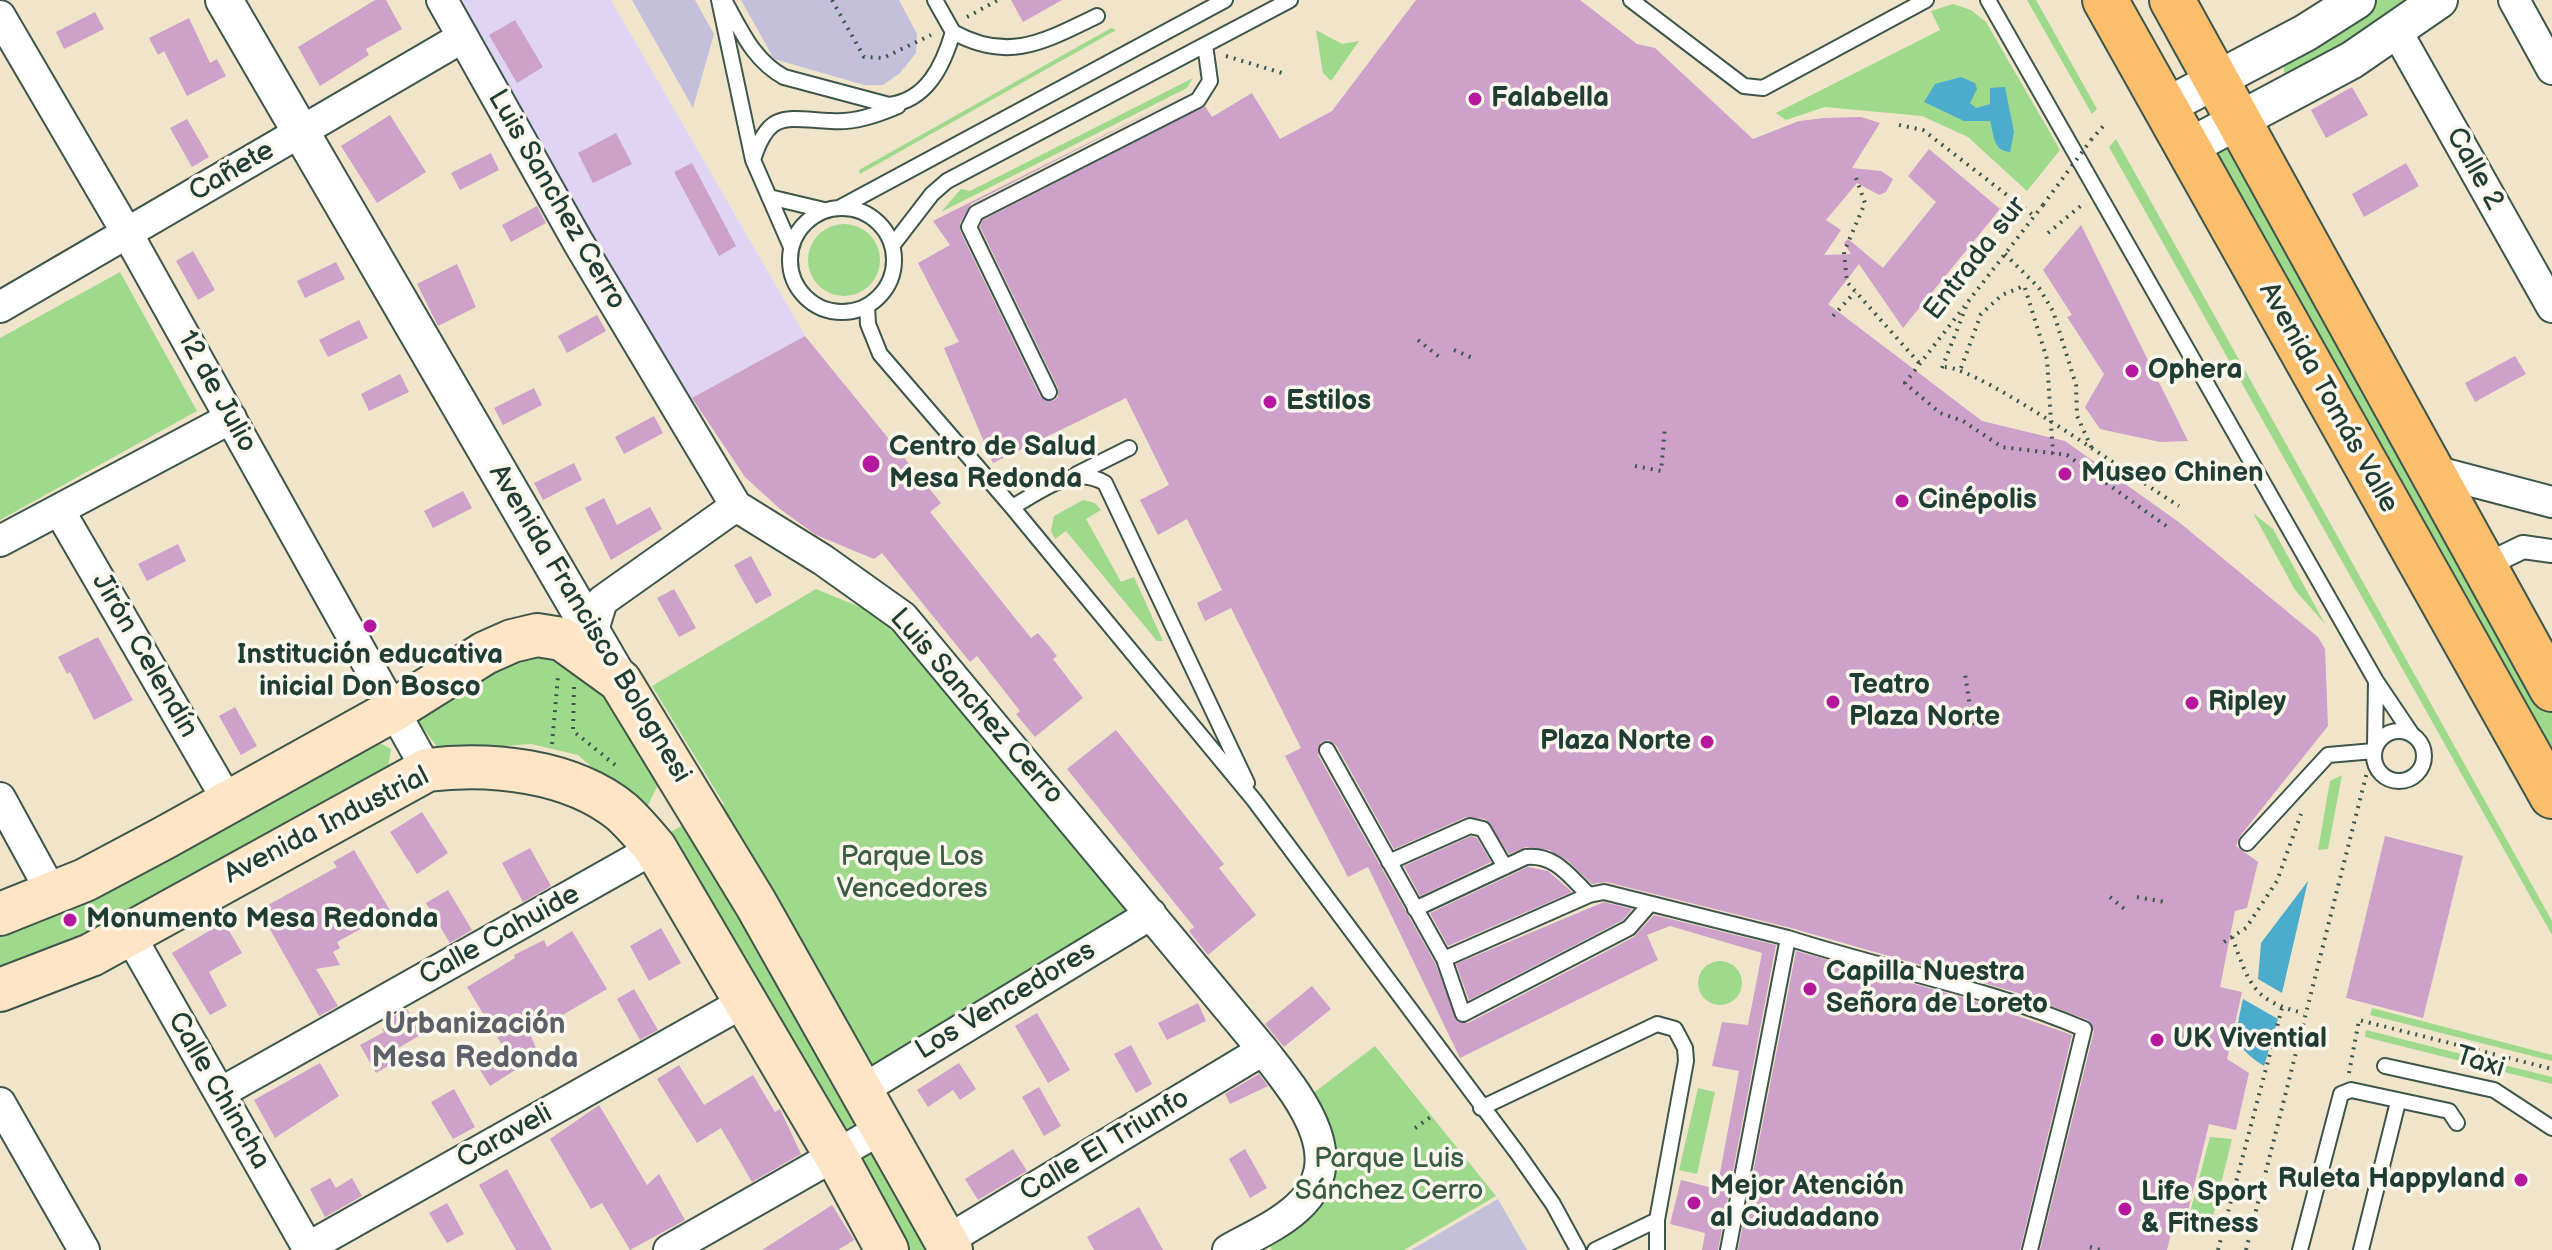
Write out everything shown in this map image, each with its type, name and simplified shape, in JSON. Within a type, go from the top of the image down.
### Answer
[{"type":"main road","name":"Avenida Tomás Valle","points":[[2105,0],[2552,796]]},
{"type":"main road","name":"Avenida Tomás Valle","points":[[2172,0],[2552,689]]},
{"type":"main road","points":[[0,914],[85,880],[229,803],[394,710],[485,653],[512,641],[537,635],[577,636]]},
{"type":"main road","name":"Avenida Francisco Bolognesi","points":[[577,636],[620,681],[672,765],[862,1090],[948,1245]]},
{"type":"main road","points":[[620,810],[646,820],[670,808],[677,795],[672,765]]},
{"type":"main road","name":"Avenida Industrial","points":[[0,990],[74,963],[427,770],[483,767],[549,778],[620,810],[655,848]]},
{"type":"main road","points":[[655,848],[836,1156],[887,1250]]},
{"type":"street","name":"Avenida Francisco Bolognesi","points":[[224,0],[302,131],[577,636]]},
{"type":"street","name":"Luis Sanchez Cerro","points":[[442,0],[578,242],[736,506],[823,560],[903,617],[1263,1050],[1313,1120],[1319,1168],[1310,1192],[1298,1207],[1228,1250]]},
{"type":"street","points":[[2165,107],[2305,33],[2357,0]]},
{"type":"street","points":[[2187,148],[2397,32],[2439,0]]},
{"type":"street","points":[[2514,0],[2552,69]]},
{"type":"street","name":"12 de Julio","points":[[0,16],[127,233],[427,770]]},
{"type":"street","name":"Calle 2","points":[[2397,32],[2552,307]]},
{"type":"street","name":"Cañete","points":[[0,307],[463,37]]},
{"type":"street","points":[[0,541],[231,418]]},
{"type":"street","points":[[2430,470],[2552,502]]},
{"type":"street","points":[[577,636],[602,601],[736,506]]},
{"type":"street","name":"Jirón Celendín","points":[[59,510],[229,803]]},
{"type":"street","points":[[2484,566],[2523,547],[2552,551]]},
{"type":"street","points":[[0,798],[52,893]]},
{"type":"street","name":"Calle Cahuide","points":[[220,1093],[655,848]]},
{"type":"street","name":"Los Vencedores","points":[[862,1090],[1151,914]]},
{"type":"street","name":"Calle Chincha","points":[[128,932],[308,1249]]},
{"type":"street","name":"Caraveli","points":[[308,1249],[744,1002]]},
{"type":"street","name":"Calle El Triunfo","points":[[948,1245],[1263,1050]]},
{"type":"street","points":[[0,1103],[84,1250]]},
{"type":"street","points":[[669,1250],[883,1128]]},
{"type":"lane","points":[[721,0],[753,51],[770,69],[784,77],[871,102],[907,103]]},
{"type":"lane","points":[[721,0],[753,160],[791,247]]},
{"type":"lane","points":[[935,0],[951,30],[988,47],[1016,48],[1049,39],[1097,16]]},
{"type":"lane","points":[[769,197],[792,205],[824,210],[841,207],[1225,0]]},
{"type":"lane","points":[[892,246],[932,194],[947,181],[1290,0]]},
{"type":"lane","points":[[1631,0],[1744,86],[1753,89],[1763,88],[1926,0]]},
{"type":"lane","points":[[1988,0],[2376,681],[2418,739],[2424,755],[2415,776],[2400,781],[2385,777],[2374,751],[2376,681]]},
{"type":"lane","points":[[753,160],[766,130],[776,121],[800,117],[856,120],[907,103],[938,71],[951,30]]},
{"type":"lane","points":[[1049,392],[969,227],[976,213],[1198,100],[1210,81],[1205,45]]},
{"type":"lane","points":[[824,210],[798,231],[791,247],[789,264],[793,280],[810,301],[833,312],[867,306],[890,281],[894,263],[892,246],[885,230],[873,218],[858,210],[841,207]]},
{"type":"lane","points":[[867,306],[868,324],[880,354],[1012,507],[1254,800],[1553,1204],[1578,1250]]},
{"type":"lane","points":[[1012,507],[1129,448]]},
{"type":"lane","points":[[1076,474],[1093,476],[1105,483],[1113,496],[1254,800]]},
{"type":"lane","points":[[2374,751],[2379,739],[2394,730],[2411,733]]},
{"type":"lane","points":[[1327,750],[1444,959],[1463,1014],[1629,928],[1650,904]]},
{"type":"lane","points":[[2247,843],[2328,755],[2374,751]]},
{"type":"lane","points":[[1389,862],[1470,826],[1483,829],[1505,867]]},
{"type":"lane","points":[[1415,909],[1526,857],[1543,855],[1552,859],[1589,895]]},
{"type":"lane","points":[[1444,959],[1589,895],[1604,892],[2003,997],[2084,1029],[2030,1250]]},
{"type":"lane","points":[[1728,1250],[1788,938]]},
{"type":"lane","points":[[1481,1108],[1657,1024],[1675,1029],[1685,1048],[1685,1075],[1657,1220],[1657,1250]]},
{"type":"lane","name":"Taxi","points":[[2385,1066],[2494,1090],[2552,1128]]},
{"type":"lane","points":[[2300,1250],[2338,1098],[2346,1091],[2449,1111],[2457,1123]]},
{"type":"lane","points":[[2361,1250],[2398,1102]]},
{"type":"lane","points":[[1595,1250],[1657,1220]]},
{"type":"path","points":[[832,0],[864,57],[883,58],[951,30],[998,0]]},
{"type":"path","points":[[1220,54],[1282,73]]},
{"type":"path","name":"Entrada sur","points":[[1920,364],[2106,123]]},
{"type":"path","points":[[1899,125],[1923,130],[2034,216]]},
{"type":"path","points":[[1856,178],[1865,203],[1844,252],[1847,282],[1920,364],[1905,383],[1940,413],[1963,421],[2002,447],[2067,455],[2169,528]]},
{"type":"path","points":[[2048,233],[2096,193]]},
{"type":"path","points":[[2005,254],[2039,288],[2053,311],[2076,385],[2077,416],[2094,452]]},
{"type":"path","points":[[1960,369],[1981,314],[2002,295],[2026,287],[2047,359],[2053,454]]},
{"type":"path","points":[[1833,316],[1855,292]]},
{"type":"path","points":[[1969,301],[1943,368],[1960,369],[2179,506]]},
{"type":"path","points":[[1418,340],[1443,360]]},
{"type":"path","points":[[1454,350],[1475,359]]},
{"type":"path","points":[[1635,466],[1661,471],[1665,427]]},
{"type":"path","points":[[549,778],[577,636]]},
{"type":"path","points":[[1928,712],[1973,726],[1965,674]]},
{"type":"path","points":[[2246,1250],[2304,1013],[2374,751]]},
{"type":"path","points":[[2356,772],[2363,785]]},
{"type":"path","points":[[2224,942],[2246,928],[2277,881],[2304,804]]},
{"type":"path","points":[[2110,897],[2127,911]]},
{"type":"path","points":[[2137,897],[2165,902]]},
{"type":"path","points":[[2232,936],[2255,992],[2282,1008],[2304,1013]]},
{"type":"path","points":[[2218,1250],[2282,1008]]},
{"type":"path","points":[[2346,1091],[2359,1020],[2552,1069]]},
{"type":"path","points":[[1415,1128],[1432,1116]]},
{"type":"path","points":[[2090,1247],[2101,1250]]},
{"type":"shaded area","points":[[456,0],[611,0],[805,336],[687,401]]},
{"type":"shaded area","points":[[632,0],[695,0],[714,34],[693,108]]},
{"type":"shaded area","points":[[741,0],[899,0],[917,34],[916,53],[900,73],[883,85],[864,85],[774,59]]},
{"type":"shaded area","points":[[1498,1199],[1527,1250],[1411,1250]]},
{"type":"green space","points":[[2027,0],[2036,0],[2097,109],[2092,114]]},
{"type":"green space","points":[[2378,0],[2417,0],[2291,76],[2284,72],[2283,64]]},
{"type":"green space","points":[[1953,4],[1971,10],[1986,22],[2060,150],[2027,191],[1968,137],[1922,116],[1825,107],[1786,120],[1776,113],[1940,30],[1931,11]]},
{"type":"green space","points":[[1111,28],[1116,30],[860,174],[859,170]]},
{"type":"green space","points":[[1316,30],[1342,44],[1359,41],[1331,81],[1323,73]]},
{"type":"green space","points":[[1193,78],[1187,88],[941,212],[961,189],[970,191]]},
{"type":"green space","points":[[2233,138],[2552,708],[2552,756],[2210,150]]},
{"type":"green space","points":[[2116,139],[2552,921],[2552,935],[2109,147]]},
{"type":"green space","points":[[851,224],[870,234],[878,246],[878,274],[870,286],[858,294],[837,296],[818,286],[810,274],[808,253],[818,234],[830,226]]},
{"type":"green space","points":[[120,272],[197,411],[0,520],[0,338]]},
{"type":"green space","points":[[1083,500],[1095,503],[1101,510],[1086,519],[1121,582],[1134,577],[1163,641],[1157,641],[1066,531],[1055,539],[1051,531],[1054,516]]},
{"type":"green space","points":[[2253,513],[2273,529],[2325,624],[2295,590]]},
{"type":"green space","name":"Parque Los Vencedores","points":[[816,589],[872,612],[906,643],[1130,914],[860,1073],[713,813],[724,804],[652,686]]},
{"type":"green space","points":[[537,654],[602,684],[645,754],[658,785],[648,805],[635,805],[578,755],[531,744],[440,751],[411,712],[474,673]]},
{"type":"green space","points":[[380,743],[391,749],[388,768],[50,951],[0,972],[0,929],[60,905]]},
{"type":"green space","points":[[2342,775],[2328,849],[2318,850],[2330,781]]},
{"type":"green space","points":[[691,820],[932,1250],[900,1250],[661,838]]},
{"type":"green space","points":[[1720,961],[1736,967],[1742,983],[1736,999],[1720,1005],[1704,999],[1698,983],[1704,967]]},
{"type":"green space","points":[[2372,1008],[2552,1055],[2552,1061],[2370,1015]]},
{"type":"green space","points":[[2366,1030],[2552,1077],[2552,1084],[2365,1037]]},
{"type":"green space","name":"Parque Luis Sánchez Cerro","points":[[1375,1046],[1496,1196],[1404,1250],[1272,1250],[1262,1231],[1310,1192],[1303,1101]]},
{"type":"green space","points":[[1698,1088],[1715,1092],[1697,1174],[1679,1170]]},
{"type":"green space","points":[[2210,1137],[2232,1139],[2210,1228],[2188,1220]]},
{"type":"water","points":[[1961,77],[1975,83],[1977,89],[1970,103],[1976,108],[1990,104],[1990,88],[2005,87],[2014,132],[2010,152],[1997,145],[1990,121],[1964,121],[1924,102],[1935,84]]},
{"type":"water","points":[[2308,881],[2282,993],[2258,979],[2261,943]]},
{"type":"water","points":[[2243,999],[2278,1019],[2264,1066],[2246,1052],[2238,1038]]},
{"type":"building","points":[[375,0],[386,0],[402,29],[366,49],[369,55],[320,86],[298,47]]},
{"type":"building","points":[[1011,0],[1062,0],[1023,22]]},
{"type":"building","name":"Plaza Norte","points":[[1416,0],[1580,0],[1637,44],[1655,48],[1753,139],[1799,121],[1861,117],[1880,123],[1852,168],[1881,171],[1893,179],[1886,192],[1879,195],[1857,183],[1826,220],[1841,230],[1824,255],[1851,254],[1844,243],[1848,239],[1883,268],[1936,202],[1908,176],[1929,149],[2000,209],[1903,328],[1859,264],[1828,304],[1982,421],[2065,441],[2180,523],[2318,637],[2325,649],[2328,726],[2240,836],[2236,846],[2258,862],[2247,908],[2235,911],[2220,987],[2242,992],[2227,1059],[2249,1073],[2236,1130],[2209,1124],[2188,1211],[2177,1209],[2167,1250],[2040,1250],[2094,1031],[2088,1020],[2015,992],[1791,928],[1606,882],[1592,884],[1567,860],[1549,850],[1526,847],[1509,854],[1485,819],[1466,817],[1394,849],[1336,745],[1328,740],[1321,742],[1318,755],[1435,963],[1458,1022],[1468,1023],[1634,937],[1654,915],[1776,945],[1718,1250],[1702,1250],[1705,1233],[1670,1224],[1681,1180],[1717,1189],[1739,1071],[1712,1066],[1722,1022],[1748,1025],[1762,953],[1670,926],[1647,935],[1658,960],[1460,1058],[1368,867],[1348,877],[1285,756],[1301,748],[1231,608],[1205,621],[1197,603],[1222,590],[1187,519],[1158,535],[1140,500],[1169,485],[1126,398],[993,463],[944,348],[959,342],[918,263],[950,245],[933,221],[1192,91],[971,204],[960,223],[960,231],[1040,396],[1053,401],[1058,397],[1058,388],[980,227],[983,220],[1205,106],[1212,117],[1252,93],[1280,139],[1332,111]]},
{"type":"building","points":[[95,12],[104,29],[64,49],[56,32]]},
{"type":"building","points":[[189,18],[210,63],[217,59],[226,76],[187,96],[164,51],[158,55],[149,38]]},
{"type":"building","points":[[515,20],[543,67],[517,83],[489,35]]},
{"type":"building","points":[[2352,87],[2368,115],[2326,138],[2311,110]]},
{"type":"building","points":[[390,115],[426,172],[377,203],[341,146]]},
{"type":"building","points":[[187,119],[209,157],[192,167],[170,128]]},
{"type":"building","points":[[616,133],[632,164],[593,183],[578,153]]},
{"type":"building","points":[[491,153],[499,170],[460,190],[451,173]]},
{"type":"building","points":[[692,163],[736,246],[719,256],[674,172]]},
{"type":"building","points":[[2406,163],[2419,186],[2364,217],[2352,194]]},
{"type":"building","points":[[537,206],[546,223],[511,242],[502,225]]},
{"type":"building","points":[[2081,225],[2188,441],[2160,442],[2100,429],[2085,407],[2104,374],[2067,317],[2072,315],[2043,270]]},
{"type":"building","points":[[193,251],[215,290],[198,300],[176,261]]},
{"type":"building","points":[[336,262],[345,279],[305,298],[297,281]]},
{"type":"building","points":[[457,264],[476,307],[438,326],[417,284]]},
{"type":"building","points":[[597,315],[606,331],[567,353],[558,336]]},
{"type":"building","points":[[359,320],[368,338],[328,357],[319,340]]},
{"type":"building","points":[[805,336],[941,503],[930,512],[1031,638],[1038,633],[1057,656],[1053,659],[1083,698],[1035,737],[1016,714],[1020,711],[977,656],[970,662],[882,553],[874,559],[816,535],[780,509],[745,477],[692,398]]},
{"type":"building","points":[[2515,356],[2526,374],[2475,402],[2465,383]]},
{"type":"building","points":[[400,374],[409,392],[369,411],[361,394]]},
{"type":"building","points":[[534,388],[542,405],[503,425],[494,408]]},
{"type":"building","points":[[654,416],[663,433],[624,454],[615,437]]},
{"type":"building","points":[[574,463],[582,480],[543,500],[534,483]]},
{"type":"building","points":[[463,491],[472,508],[433,528],[424,511]]},
{"type":"building","points":[[604,498],[617,525],[650,507],[662,529],[611,560],[585,508]]},
{"type":"building","points":[[178,544],[186,561],[147,581],[138,564]]},
{"type":"building","points":[[751,556],[772,595],[756,604],[734,565]]},
{"type":"building","points":[[674,589],[696,628],[679,637],[657,598]]},
{"type":"building","points":[[98,637],[133,700],[94,720],[70,672],[67,674],[58,657]]},
{"type":"building","points":[[235,707],[257,746],[241,755],[219,716]]},
{"type":"building","points":[[1116,730],[1224,864],[1219,868],[1256,915],[1208,955],[1189,931],[1194,927],[1067,769]]},
{"type":"building","points":[[422,812],[448,853],[417,874],[390,832]]},
{"type":"building","points":[[1471,836],[1477,838],[1491,862],[1420,896],[1404,866]]},
{"type":"building","points":[[2385,836],[2463,856],[2423,1018],[2346,998]]},
{"type":"building","points":[[530,848],[551,886],[523,902],[502,863]]},
{"type":"building","points":[[354,850],[391,912],[337,942],[340,948],[333,952],[340,965],[316,969],[338,1006],[319,1016],[259,910],[337,867],[333,862]]},
{"type":"building","points":[[1528,867],[1548,871],[1572,892],[1448,946],[1430,913]]},
{"type":"building","points":[[448,890],[472,930],[450,943],[426,903]]},
{"type":"building","points":[[1604,902],[1632,909],[1623,920],[1469,1000],[1456,964]]},
{"type":"building","points":[[224,922],[242,953],[209,972],[227,1006],[210,1015],[172,953]]},
{"type":"building","points":[[661,928],[681,963],[649,981],[630,946]]},
{"type":"building","points":[[572,931],[607,989],[530,1034],[539,1055],[490,1086],[478,1067],[505,1050],[467,987],[515,958],[514,955],[544,940],[547,947]]},
{"type":"building","points":[[1796,951],[1972,1000],[2072,1035],[2020,1250],[1738,1250]]},
{"type":"building","points":[[1312,986],[1331,1009],[1284,1047],[1265,1024]]},
{"type":"building","points":[[634,989],[658,1030],[640,1040],[617,999]]},
{"type":"building","points":[[1198,1003],[1206,1021],[1167,1040],[1158,1023]]},
{"type":"building","points":[[407,1009],[422,1034],[390,1053],[395,1062],[376,1073],[360,1045],[384,1032],[382,1029],[390,1024],[388,1019]]},
{"type":"building","points":[[1037,1013],[1070,1070],[1048,1083],[1015,1026]]},
{"type":"building","points":[[1131,1045],[1152,1084],[1136,1093],[1114,1054]]},
{"type":"building","points":[[320,1063],[339,1096],[275,1138],[254,1100]]},
{"type":"building","points":[[959,1063],[976,1089],[960,1100],[953,1090],[928,1107],[917,1090]]},
{"type":"building","points":[[679,1065],[704,1105],[753,1075],[775,1112],[780,1109],[801,1154],[752,1182],[721,1128],[697,1143],[657,1079]]},
{"type":"building","points":[[1259,1074],[1268,1086],[1230,1104],[1225,1094]]},
{"type":"building","points":[[1039,1087],[1061,1126],[1044,1136],[1022,1097]]},
{"type":"building","points":[[454,1089],[475,1127],[453,1139],[431,1102]]},
{"type":"building","points":[[599,1105],[647,1185],[659,1174],[685,1220],[630,1250],[602,1203],[591,1209],[550,1139]]},
{"type":"building","points":[[1013,1149],[1027,1171],[978,1200],[965,1179]]},
{"type":"building","points":[[1245,1149],[1267,1188],[1250,1198],[1229,1159]]},
{"type":"building","points":[[507,1169],[552,1250],[516,1250],[479,1185]]},
{"type":"building","points":[[330,1178],[336,1188],[352,1178],[362,1196],[325,1217],[310,1189]]},
{"type":"building","points":[[447,1203],[464,1234],[447,1243],[429,1213]]},
{"type":"building","points":[[832,1205],[854,1240],[838,1250],[762,1250]]},
{"type":"building","points":[[1139,1207],[1163,1250],[1094,1250],[1087,1237]]},
{"type":"place","name":"Falabella","points":[[1475,99]]},
{"type":"place","name":"Ophera","points":[[2132,371]]},
{"type":"place","name":"Estilos","points":[[1270,402]]},
{"type":"place","name":"Centro de Salud Mesa Redonda","points":[[871,464]]},
{"type":"place","name":"Museo Chinen","points":[[2065,474]]},
{"type":"place","name":"Cinépolis","points":[[1902,501]]},
{"type":"place","name":"Institución educativa inicial Don Bosco","points":[[370,626]]},
{"type":"place","name":"Teatro Plaza Norte","points":[[1833,702]]},
{"type":"place","name":"Ripley","points":[[2192,703]]},
{"type":"place","name":"Plaza Norte","points":[[1707,742]]},
{"type":"place","name":"Monumento Mesa Redonda","points":[[70,920]]},
{"type":"place","name":"Capilla Nuestra Señora de Loreto","points":[[1810,989]]},
{"type":"place","name":"UK Vivential","points":[[2157,1040]]},
{"type":"place","name":"Ruleta Happyland","points":[[2521,1180]]},
{"type":"place","name":"Mejor Atención al Ciudadano","points":[[1694,1203]]},
{"type":"place","name":"Life Sport & Fitness","points":[[2125,1209]]},
{"type":"district","name":"Urbanización Mesa Redonda","points":[[475,1042]]}]
